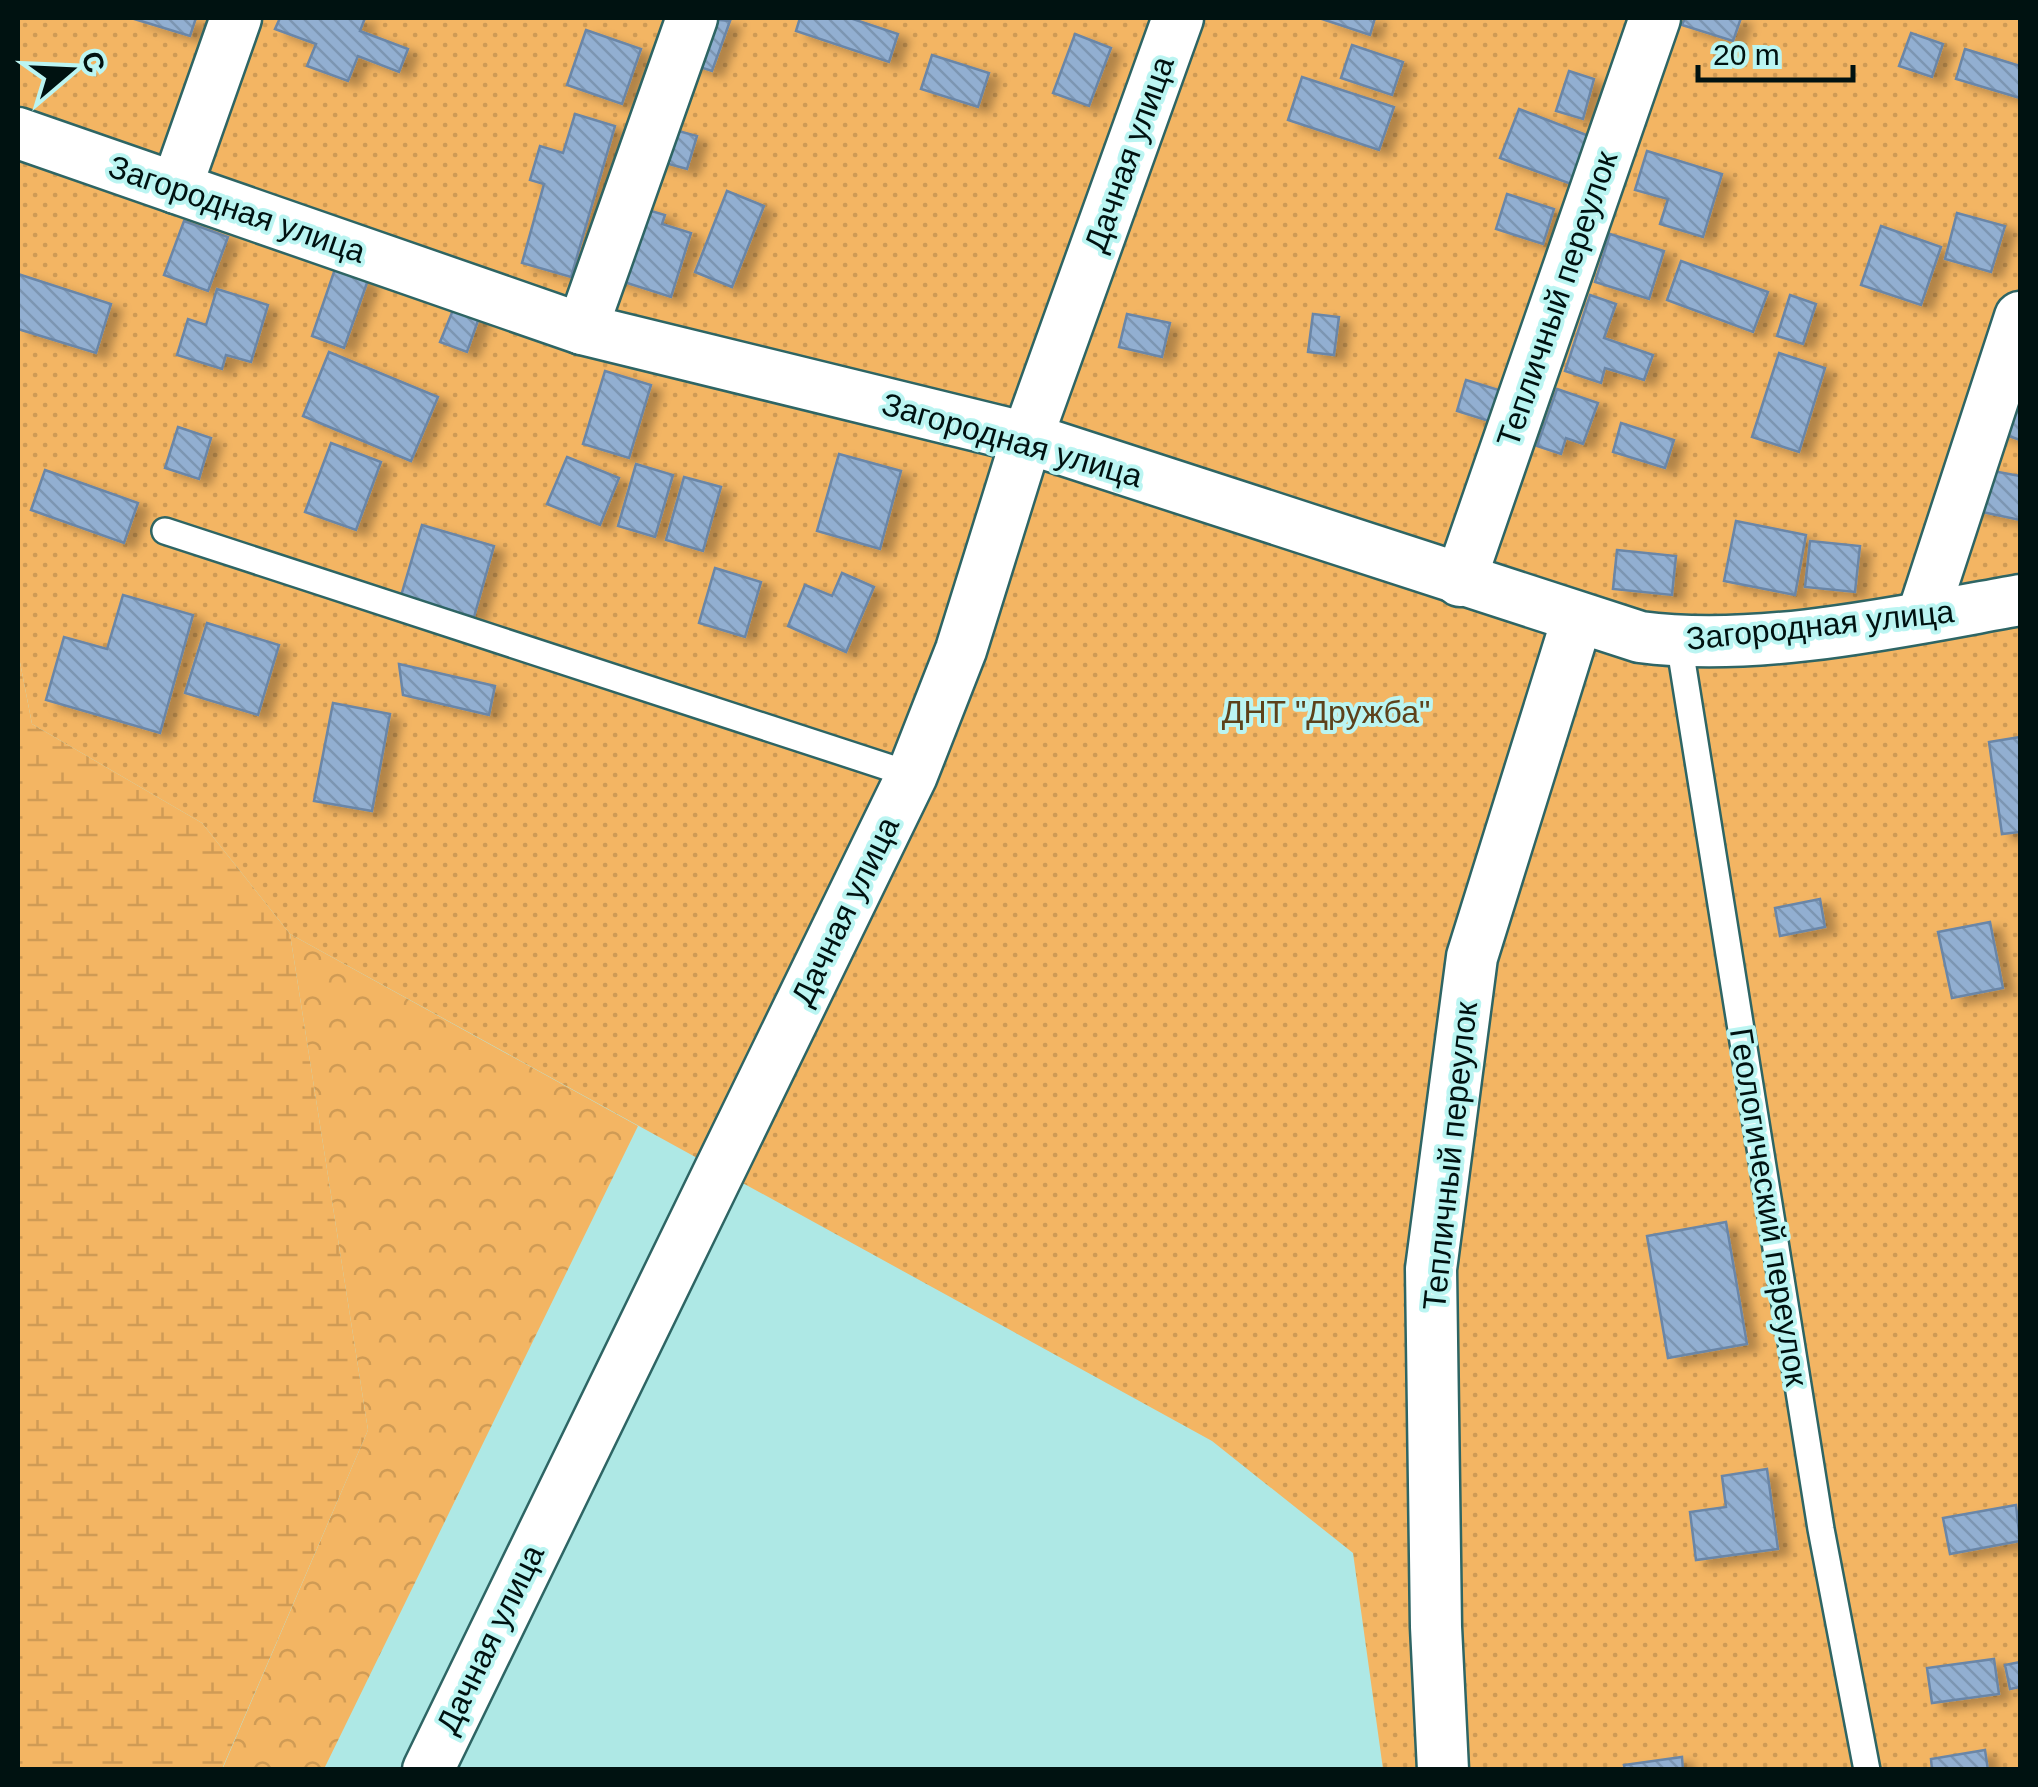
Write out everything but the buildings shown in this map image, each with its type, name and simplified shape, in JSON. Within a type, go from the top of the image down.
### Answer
[{"type":"street","points":[[176,188],[236,18]]},
{"type":"street","points":[[582,328],[692,18]]},
{"type":"street","name":"Дачная улица","points":[[428,1770],[912,776],[961,650],[1027,438],[1178,18]]},
{"type":"street","name":"Тепличный переулок","points":[[1460,581],[1654,18]]},
{"type":"street","name":"Загородная улица","points":[[18,133],[582,328],[1027,438],[1578,620],[1679,642],[1744,640],[2020,600]]},
{"type":"street","points":[[1922,617],[2020,317]]},
{"type":"street","name":"Тепличный переулок","points":[[1443,1770],[1436,1627],[1432,1269],[1472,957],[1578,620]]},
{"type":"lane","points":[[165,532],[912,776]]},
{"type":"lane","name":"Геологический переулок","points":[[1679,642],[1820,1529],[1866,1770]]},
{"type":"green space","name":"ДНТ \"Дружба\"","points":[[18,18],[2020,18],[2020,1769],[1383,1769],[1353,1553],[1212,1441],[290,934],[202,823],[32,724],[18,652]]},
{"type":"green space","points":[[18,652],[32,724],[202,823],[290,934],[368,1430],[222,1769],[18,1769]]},
{"type":"green space","points":[[290,934],[638,1126],[324,1769],[222,1770],[368,1430]]}]
